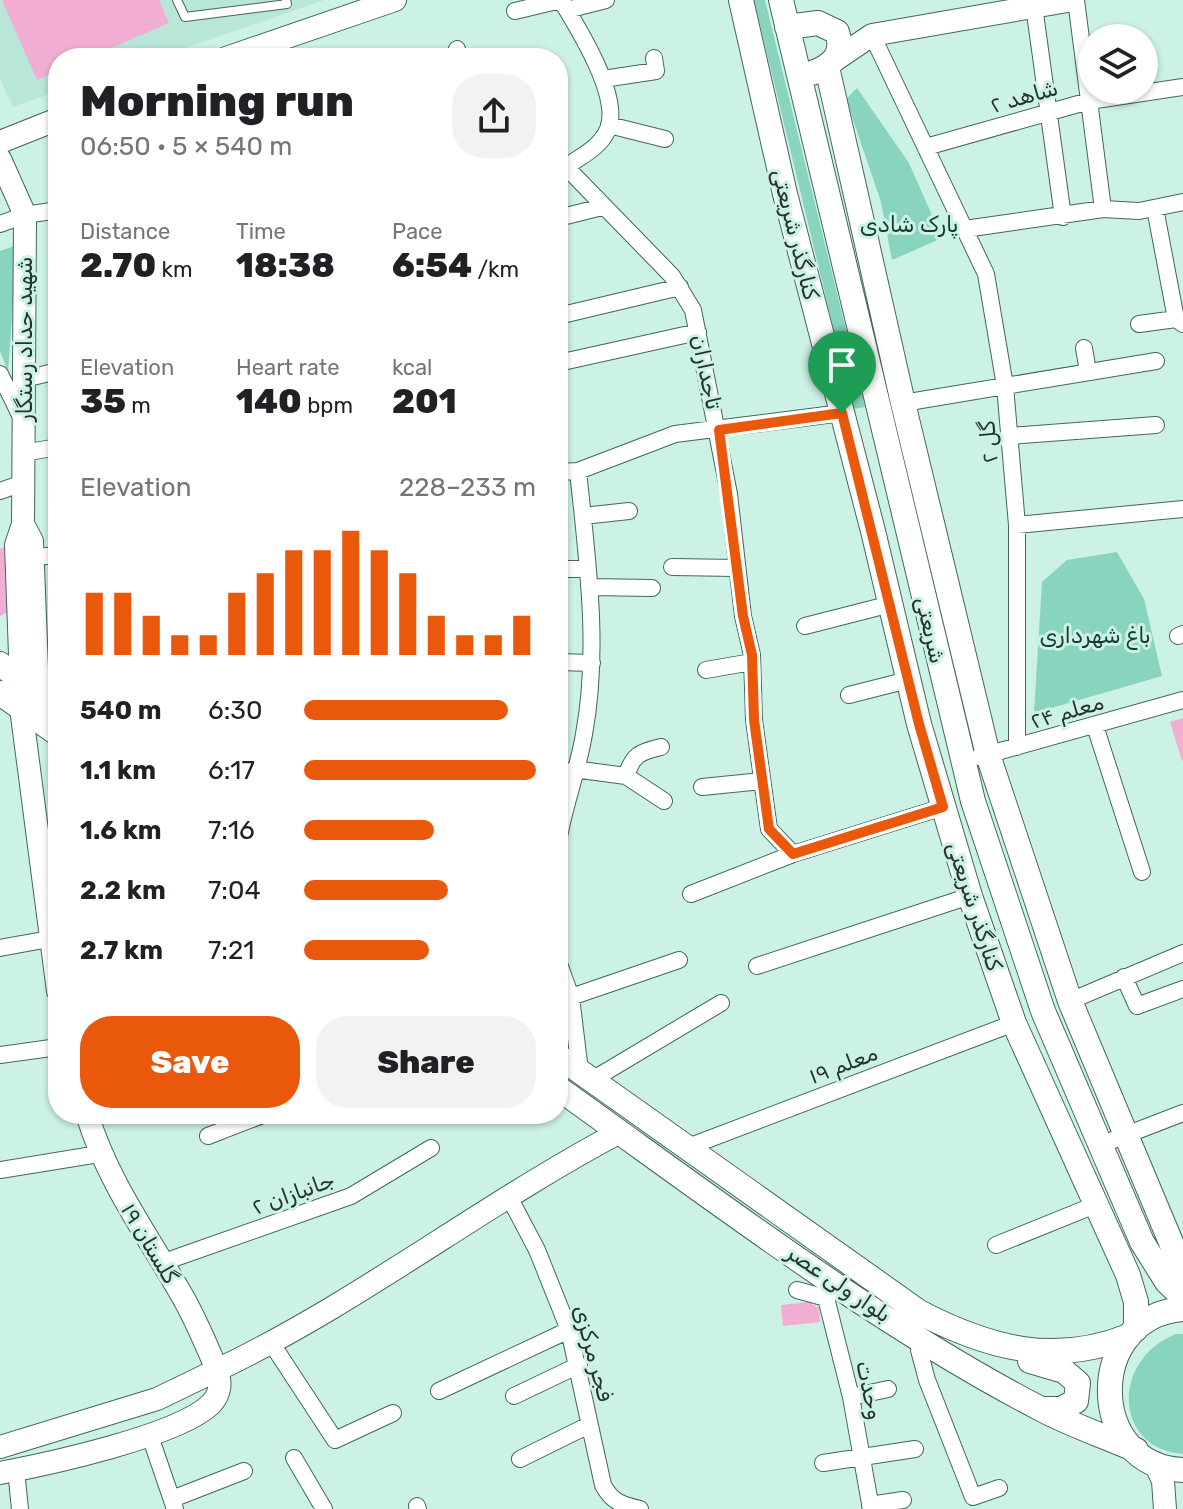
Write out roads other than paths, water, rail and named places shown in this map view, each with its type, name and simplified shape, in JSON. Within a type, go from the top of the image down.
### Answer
[{"type":"main road","points":[[255,48],[395,0]]},
{"type":"main road","name":"کنارگذر شریعتی","points":[[741,0],[785,194],[943,807],[1014,1023],[1133,1290],[1132,1333]]},
{"type":"main road","name":"شریعتی","points":[[781,0],[962,761],[1043,1011],[1142,1242]]},
{"type":"main road","points":[[815,0],[841,46],[831,64],[903,403],[988,755],[1070,1001],[1183,1271]]},
{"type":"main road","points":[[787,27],[810,22],[872,35],[1074,0]]},
{"type":"main road","points":[[798,77],[831,64],[872,35]]},
{"type":"main road","points":[[0,142],[48,123]]},
{"type":"main road","name":"شهید حداد رستگار","points":[[0,159],[25,215],[23,524],[16,545],[24,697]]},
{"type":"main road","points":[[842,413],[878,407]]},
{"type":"main road","name":"شهید حداد رستگار","points":[[23,524],[30,531],[34,557],[24,697]]},
{"type":"main road","points":[[0,664],[48,723]]},
{"type":"main road","points":[[24,697],[48,929]]},
{"type":"main road","name":"بلوار ولی عصر","points":[[568,1063],[919,1312],[980,1341],[1012,1349],[1060,1353],[1086,1350],[1132,1333],[1160,1314],[1183,1309]]},
{"type":"main road","name":"بلوار ولی عصر","points":[[568,1095],[832,1291],[925,1340],[1041,1409],[1167,1465]]},
{"type":"main road","name":"گلستان ۱۹","points":[[90,1124],[99,1154],[180,1292],[217,1370]]},
{"type":"main road","points":[[217,1370],[220,1391],[213,1402],[199,1413],[149,1433],[8,1471],[6,1446],[139,1405],[272,1344],[508,1195],[620,1132]]},
{"type":"main road","points":[[1142,1242],[1167,1282],[1183,1297]]},
{"type":"main road","points":[[1142,1242],[1146,1298],[1132,1333],[1111,1369],[1108,1388],[1111,1411],[1120,1432],[1167,1465],[1163,1481],[1165,1509]]},
{"type":"main road","points":[[980,1341],[1064,1371],[1078,1383],[1076,1401],[1069,1407],[1041,1409]]},
{"type":"main road","points":[[139,1405],[149,1433]]},
{"type":"main road","points":[[1176,1509],[1183,1504]]},
{"type":"street","points":[[515,11],[606,0]]},
{"type":"street","points":[[1074,0],[1078,27]]},
{"type":"street","points":[[563,3],[603,79],[609,125],[598,145],[568,162]]},
{"type":"street","points":[[1034,6],[1063,217]]},
{"type":"street","name":"گل ۲","points":[[872,35],[986,274],[1005,386],[1017,525],[1017,747]]},
{"type":"street","points":[[603,79],[656,71],[654,58]]},
{"type":"street","name":"شاهد ۲","points":[[1158,91],[1183,87]]},
{"type":"street","name":"شاهد ۲","points":[[926,147],[1078,104]]},
{"type":"street","points":[[1089,104],[1103,209]]},
{"type":"street","points":[[609,125],[665,139]]},
{"type":"street","name":"تاجداران","points":[[568,170],[680,287],[693,310],[719,430],[752,662],[754,720],[769,829],[793,854]]},
{"type":"street","points":[[965,229],[1103,209],[1118,213],[1183,202]]},
{"type":"street","points":[[568,216],[602,207]]},
{"type":"street","points":[[1139,324],[1179,322],[1155,208]]},
{"type":"street","points":[[0,224],[25,215],[48,212]]},
{"type":"street","points":[[568,314],[680,287]]},
{"type":"street","points":[[568,361],[698,332]]},
{"type":"street","points":[[1084,348],[1088,372]]},
{"type":"street","points":[[903,403],[1156,361]]},
{"type":"street","points":[[24,379],[48,373]]},
{"type":"street","points":[[0,374],[23,421]]},
{"type":"street","points":[[568,472],[578,471],[675,434],[842,413]]},
{"type":"street","points":[[1010,436],[1156,425]]},
{"type":"street","points":[[23,453],[48,449]]},
{"type":"street","points":[[568,796],[584,736],[592,663],[578,471]]},
{"type":"street","points":[[0,491],[23,483]]},
{"type":"street","points":[[1017,525],[1183,509]]},
{"type":"street","points":[[583,516],[629,511]]},
{"type":"street","points":[[34,557],[48,556]]},
{"type":"street","points":[[672,567],[737,568]]},
{"type":"street","points":[[568,572],[652,588]]},
{"type":"street","points":[[805,626],[891,604]]},
{"type":"street","points":[[568,662],[592,663]]},
{"type":"street","points":[[706,670],[752,662]]},
{"type":"street","points":[[849,695],[908,680]]},
{"type":"street","name":"معلم ۲۴","points":[[962,761],[1183,700]]},
{"type":"street","points":[[1095,726],[1142,872]]},
{"type":"street","points":[[626,776],[636,755],[661,747]]},
{"type":"street","points":[[574,769],[626,776],[664,801]]},
{"type":"street","points":[[702,787],[762,781]]},
{"type":"street","points":[[691,894],[793,854],[943,807]]},
{"type":"street","points":[[757,966],[970,896]]},
{"type":"street","points":[[0,948],[48,939]]},
{"type":"street","points":[[1070,1001],[1183,953]]},
{"type":"street","points":[[571,997],[679,960]]},
{"type":"street","points":[[1124,977],[1137,1006],[1183,989]]},
{"type":"street","points":[[568,989],[586,1075],[721,1003]]},
{"type":"street","name":"معلم ۱۹","points":[[688,1147],[1014,1023]]},
{"type":"street","points":[[0,1055],[48,1048]]},
{"type":"street","points":[[1100,1145],[1183,1113]]},
{"type":"street","points":[[208,1136],[239,1124]]},
{"type":"street","name":"جانبازان ۲","points":[[161,1263],[351,1196],[431,1148]]},
{"type":"street","points":[[0,1170],[99,1154]]},
{"type":"street","name":"فجر مرکزی","points":[[508,1195],[537,1250],[569,1330],[603,1485],[616,1507],[640,1509]]},
{"type":"street","points":[[996,1245],[1095,1205]]},
{"type":"street","points":[[797,1290],[832,1291]]},
{"type":"street","name":"وحدت","points":[[832,1291],[871,1507]]},
{"type":"street","points":[[439,1391],[569,1330]]},
{"type":"street","points":[[925,1340],[919,1350],[927,1380],[973,1497],[999,1488]]},
{"type":"street","points":[[272,1344],[335,1440],[393,1413]]},
{"type":"street","points":[[514,1396],[579,1365]]},
{"type":"street","points":[[851,1397],[888,1389]]},
{"type":"street","points":[[520,1459],[589,1425]]},
{"type":"street","points":[[149,1433],[173,1504],[244,1471]]},
{"type":"street","points":[[823,1463],[915,1449]]},
{"type":"street","points":[[294,1458],[324,1509]]},
{"type":"street","points":[[8,1471],[20,1509]]},
{"type":"street","points":[[871,1507],[903,1500]]},
{"type":"lane","points":[[177,0],[185,17],[287,4],[286,0]]},
{"type":"park label","name":"پارک شادی","points":[[909,224]]},
{"type":"park label","name":"باغ شهرداری","points":[[1095,635]]}]
